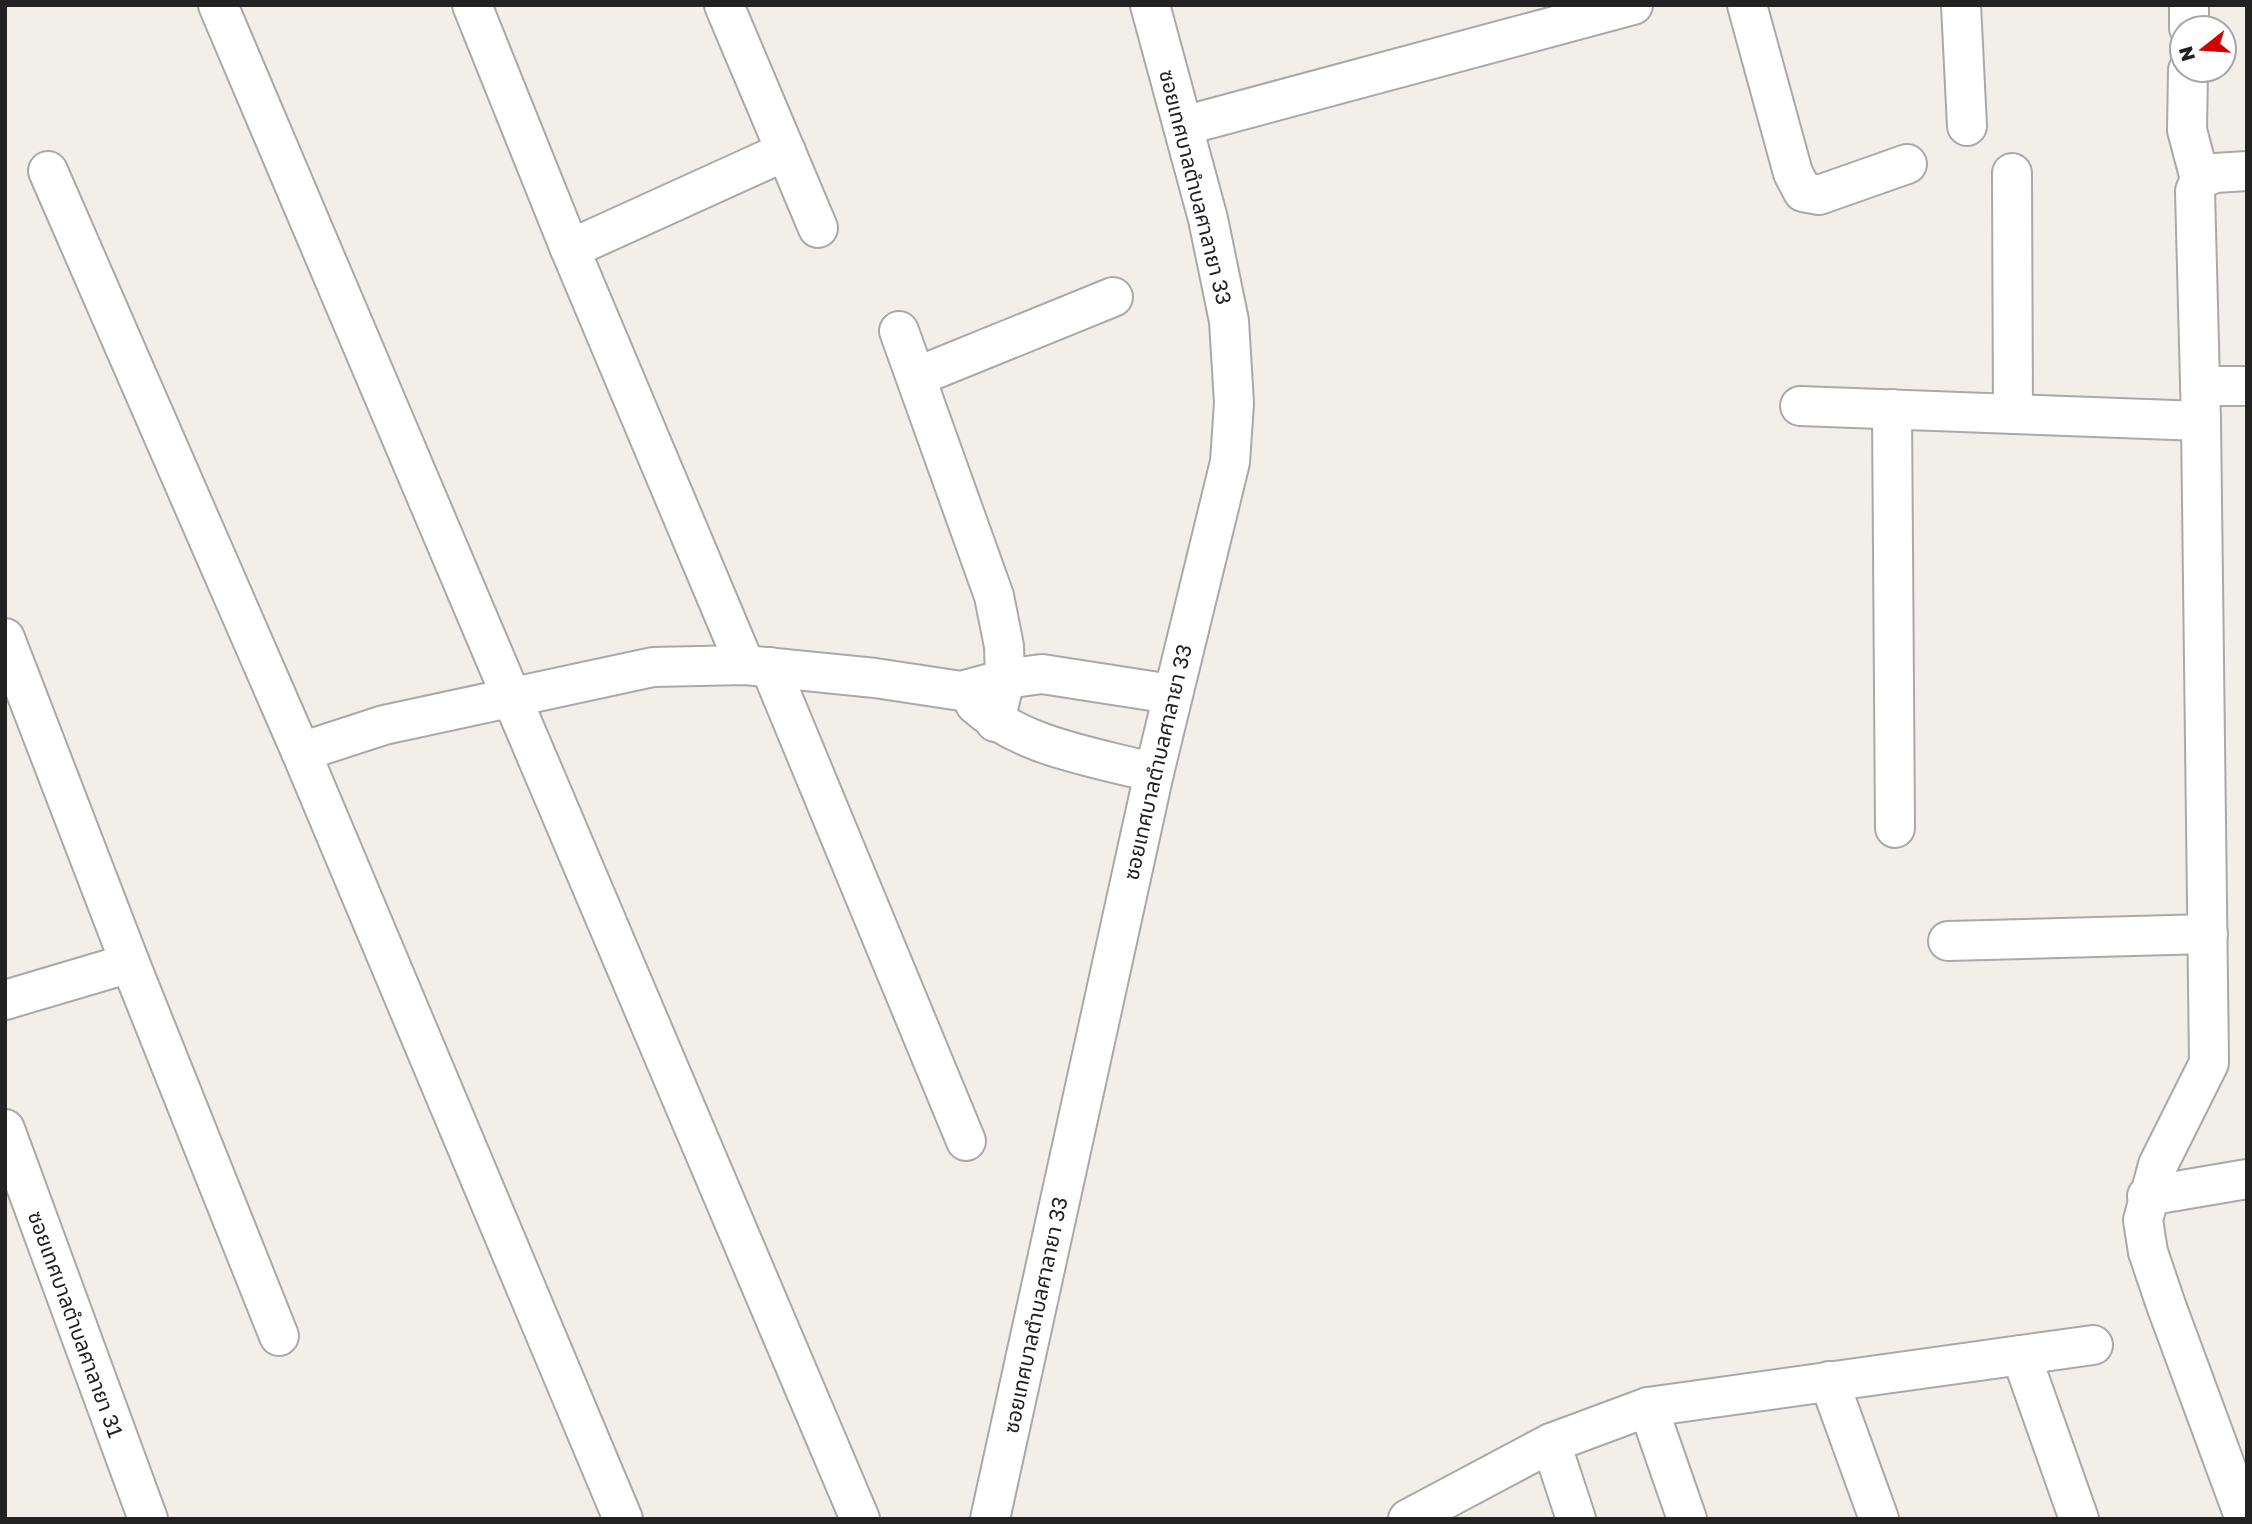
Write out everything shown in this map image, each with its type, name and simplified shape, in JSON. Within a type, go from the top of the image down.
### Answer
[{"type":"street","points":[[218,5],[860,1519]]},
{"type":"street","points":[[472,5],[570,249],[966,1141]]},
{"type":"street","points":[[724,5],[818,228]]},
{"type":"street","name":"ซอยเทศบาลตำบลศาลายา 33","points":[[990,1519],[1171,694],[1230,462],[1234,403],[1229,321],[1208,219],[1150,5]]},
{"type":"street","points":[[1183,126],[1633,5]]},
{"type":"street","points":[[1747,5],[1793,173],[1803,192],[1819,195],[1907,164]]},
{"type":"street","points":[[1961,5],[1967,125]]},
{"type":"street","points":[[2188,84],[2187,130],[2200,179],[2194,191],[2201,403],[2209,1063],[2158,1165],[2147,1196],[2143,1220],[2148,1252],[2245,1519]]},
{"type":"street","points":[[570,249],[786,151]]},
{"type":"street","points":[[48,171],[301,752],[623,1519]]},
{"type":"street","points":[[2200,179],[2215,173],[2247,171]]},
{"type":"street","points":[[2012,173],[2013,414]]},
{"type":"street","points":[[916,377],[1113,297]]},
{"type":"street","points":[[899,331],[994,596],[1004,646],[1005,679],[995,722]]},
{"type":"street","points":[[1800,406],[2013,414],[2201,403],[2247,386]]},
{"type":"street","points":[[1892,410],[1895,828]]},
{"type":"street","points":[[5,638],[130,963],[279,1336]]},
{"type":"street","points":[[301,752],[384,725],[653,667],[757,666],[876,678],[961,691],[1005,679],[1042,674],[1171,694]]},
{"type":"street","points":[[961,691],[995,722],[1028,739],[1154,773]]},
{"type":"street","points":[[1948,941],[2208,934]]},
{"type":"street","points":[[5,1000],[130,963]]},
{"type":"street","name":"ซอยเทศบาลตำบลศาลายา 31","points":[[5,1129],[148,1519]]},
{"type":"street","points":[[2147,1196],[2247,1179]]},
{"type":"street","points":[[1408,1519],[1551,1443],[1648,1407],[2093,1345]]},
{"type":"street","points":[[2021,1355],[2079,1519]]},
{"type":"street","points":[[1829,1381],[1878,1519]]},
{"type":"street","points":[[1648,1407],[1687,1519]]},
{"type":"street","points":[[1551,1443],[1576,1519]]}]
